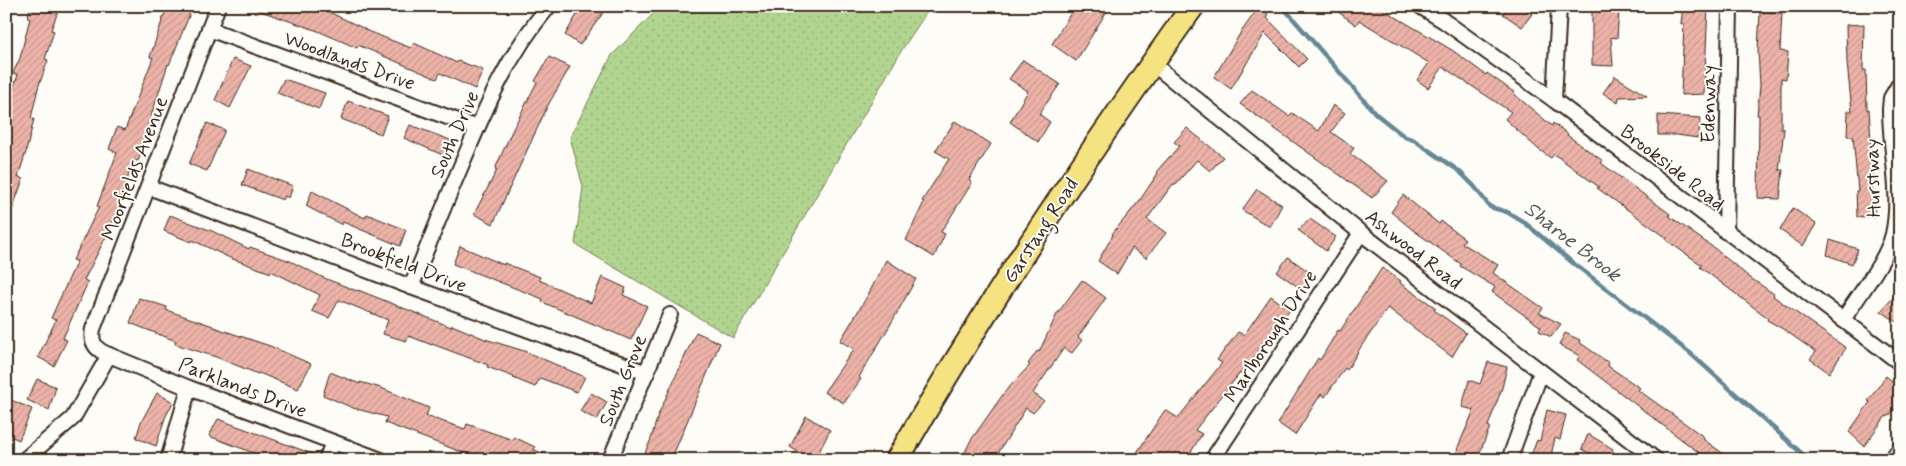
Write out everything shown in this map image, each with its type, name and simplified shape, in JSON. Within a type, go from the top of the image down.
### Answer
[{"type":"highway","name":"Garstang Road","points":[[897,460],[940,385],[1052,211],[1193,6]]},
{"type":"street","name":"Moorfields Avenue","points":[[94,344],[92,334],[218,6]]},
{"type":"street","name":"South Drive","points":[[411,286],[477,128],[511,58],[549,6]]},
{"type":"street","name":"Brookside Road","points":[[1420,6],[1444,21],[1554,100],[1900,363]]},
{"type":"street","points":[[1554,100],[1559,6]]},
{"type":"street","name":"Edenway","points":[[1726,232],[1730,6]]},
{"type":"street","name":"Woodlands Drive","points":[[209,29],[477,128]]},
{"type":"street","name":"Ashwood Road","points":[[1152,63],[1361,234],[1656,460]]},
{"type":"street","name":"Hurstway","points":[[1843,320],[1882,258],[1892,236],[1896,213],[1890,109],[1891,98],[1900,83]]},
{"type":"street","name":"Brookfield Drive","points":[[149,187],[647,373]]},
{"type":"street","name":"Marlborough Drive","points":[[1212,460],[1361,234]]},
{"type":"street","name":"South Grove","points":[[610,460],[670,315]]},
{"type":"street","name":"Parklands Drive","points":[[94,344],[100,351],[189,388],[381,460]]},
{"type":"street","points":[[24,460],[74,418],[109,355]]},
{"type":"street","points":[[1509,460],[1541,372]]},
{"type":"street","points":[[168,460],[189,388]]},
{"type":"street","points":[[326,460],[333,442]]},
{"type":"street","points":[[1890,460],[1900,449]]},
{"type":"green space","points":[[661,6],[931,6],[903,48],[733,338],[575,244],[583,187],[570,137],[612,55]]},
{"type":"building","points":[[31,6],[60,6],[51,30],[54,31],[45,59],[48,60],[38,88],[31,118],[34,119],[18,177],[23,179],[8,222],[6,222],[6,118],[10,106],[7,105],[18,75],[13,73],[20,58],[30,18],[27,18]]},
{"type":"building","points":[[167,6],[193,6],[168,64],[144,138],[147,140],[138,161],[134,160],[111,227],[84,280],[88,282],[63,338],[67,340],[54,366],[38,357],[56,320],[51,318],[77,261],[73,260],[99,207],[97,206],[117,153],[109,149],[117,127],[125,130],[153,58],[150,57]]},
{"type":"building","points":[[252,6],[311,6],[411,48],[414,43],[457,63],[458,61],[483,70],[475,89],[440,73],[437,79],[358,45],[357,48],[318,31],[252,8]]},
{"type":"building","points":[[582,6],[608,6],[580,45],[565,35]]},
{"type":"building","points":[[1075,6],[1110,6],[1076,61],[1052,44]]},
{"type":"building","points":[[1330,6],[1377,6],[1452,50],[1515,93],[1552,126],[1553,123],[1568,134],[1603,161],[1601,163],[1670,214],[1669,216],[1774,294],[1773,296],[1846,348],[1829,373],[1810,359],[1816,352],[1767,320],[1768,318],[1700,267],[1702,265],[1666,240],[1667,238],[1597,188],[1599,187],[1554,154],[1551,158],[1538,149],[1505,119],[1511,112],[1443,67],[1428,88],[1417,80],[1429,63],[1359,20],[1356,25]]},
{"type":"building","points":[[1509,6],[1521,6],[1532,14],[1522,27],[1503,14]]},
{"type":"building","points":[[1683,6],[1708,6],[1704,94],[1681,95],[1684,24],[1681,24]]},
{"type":"building","points":[[1259,7],[1268,14],[1266,17],[1307,59],[1299,67],[1265,33],[1231,89],[1214,77],[1241,32]]},
{"type":"building","points":[[1592,9],[1619,11],[1617,38],[1611,37],[1613,66],[1592,65]]},
{"type":"building","points":[[1760,12],[1782,13],[1780,51],[1788,52],[1786,79],[1781,78],[1781,129],[1784,129],[1779,170],[1783,170],[1780,199],[1758,198],[1759,115],[1757,115],[1760,86],[1758,50]]},
{"type":"building","points":[[1864,24],[1863,70],[1866,70],[1875,216],[1857,217],[1856,191],[1858,191],[1853,136],[1847,136],[1848,111],[1852,111],[1847,63],[1846,25]]},
{"type":"building","points":[[549,57],[570,67],[548,105],[493,224],[474,214],[497,170],[495,169],[512,131],[537,82],[535,81]]},
{"type":"building","points":[[233,59],[251,66],[230,108],[215,100]]},
{"type":"building","points":[[1023,60],[1060,84],[1039,114],[1050,122],[1038,142],[1010,122],[1028,91],[1009,79]]},
{"type":"building","points":[[1615,76],[1647,96],[1619,97],[1618,103],[1603,93]]},
{"type":"building","points":[[284,79],[325,93],[319,109],[277,93]]},
{"type":"building","points":[[1252,90],[1289,116],[1292,113],[1319,131],[1333,105],[1345,113],[1331,132],[1354,148],[1350,154],[1388,181],[1372,198],[1240,104]]},
{"type":"building","points":[[348,101],[388,116],[381,134],[341,119]]},
{"type":"building","points":[[1658,115],[1701,118],[1698,138],[1658,135]]},
{"type":"building","points":[[955,121],[991,144],[969,180],[972,183],[941,232],[945,234],[934,257],[906,240],[924,202],[922,201],[949,159],[935,151]]},
{"type":"building","points":[[207,123],[225,130],[207,171],[189,164]]},
{"type":"building","points":[[410,125],[450,140],[445,156],[404,138]]},
{"type":"building","points":[[1187,128],[1223,157],[1210,171],[1197,160],[1175,185],[1173,184],[1147,219],[1166,233],[1146,258],[1132,248],[1117,274],[1098,261],[1112,234],[1140,200],[1158,173],[1156,172],[1179,146],[1174,142]]},
{"type":"building","points":[[248,169],[293,186],[289,198],[285,196],[283,200],[242,185]]},
{"type":"building","points":[[1257,189],[1282,205],[1270,227],[1242,210]]},
{"type":"building","points":[[312,191],[365,218],[367,214],[406,230],[400,246],[343,222],[342,225],[306,206]]},
{"type":"building","points":[[1403,195],[1439,224],[1441,221],[1465,239],[1462,243],[1498,265],[1493,273],[1543,308],[1539,313],[1561,324],[1551,337],[1539,331],[1541,327],[1492,292],[1495,287],[1460,266],[1461,264],[1391,212]]},
{"type":"building","points":[[1793,208],[1816,224],[1803,246],[1780,230]]},
{"type":"building","points":[[170,215],[212,231],[249,249],[250,247],[290,261],[324,278],[357,291],[451,327],[452,325],[485,339],[524,351],[585,377],[577,392],[540,378],[535,387],[487,367],[488,365],[432,344],[409,336],[406,341],[383,334],[388,320],[339,300],[329,318],[312,311],[320,295],[271,271],[271,273],[230,258],[192,240],[191,242],[164,231]]},
{"type":"building","points":[[1310,219],[1336,237],[1326,251],[1298,230]]},
{"type":"building","points":[[1830,240],[1858,249],[1852,264],[1827,255]]},
{"type":"building","points":[[460,246],[504,265],[504,263],[540,277],[539,280],[591,303],[602,277],[626,288],[623,295],[647,306],[631,340],[542,302],[543,299],[453,264]]},
{"type":"building","points":[[1288,257],[1312,274],[1304,291],[1277,272]]},
{"type":"building","points":[[886,260],[916,279],[859,377],[861,379],[844,403],[824,392],[854,349],[840,341],[868,295]]},
{"type":"building","points":[[1382,268],[1466,333],[1452,357],[1388,308],[1347,370],[1345,368],[1325,397],[1321,394],[1295,435],[1278,423],[1318,358],[1320,360],[1338,330],[1340,331]]},
{"type":"building","points":[[1082,280],[1106,298],[1078,337],[1082,340],[1072,353],[1064,348],[1033,393],[1044,401],[1033,413],[1026,408],[994,460],[961,460],[971,440],[1004,393],[1030,365],[1028,364],[1037,351],[1039,352],[1057,314]]},
{"type":"building","points":[[1900,290],[1900,324],[1881,311]]},
{"type":"building","points":[[1271,296],[1290,310],[1267,342],[1265,340],[1243,376],[1240,373],[1195,430],[1202,434],[1186,460],[1132,460],[1165,410],[1178,418],[1222,363],[1217,360],[1238,332],[1244,335]]},
{"type":"building","points":[[139,298],[167,307],[166,310],[270,346],[311,364],[298,389],[216,357],[175,344],[176,341],[130,323]]},
{"type":"building","points":[[696,332],[720,343],[671,460],[642,460],[658,415]]},
{"type":"building","points":[[1565,333],[1580,340],[1579,342],[1609,363],[1608,366],[1640,388],[1638,390],[1704,437],[1703,439],[1732,460],[1700,460],[1702,455],[1577,360],[1580,356],[1559,345]]},
{"type":"building","points":[[1488,362],[1507,367],[1502,388],[1488,426],[1490,427],[1477,460],[1455,460],[1458,447],[1474,410],[1462,407],[1469,380],[1480,384]]},
{"type":"building","points":[[330,372],[360,384],[360,382],[381,388],[429,408],[426,416],[465,429],[467,424],[513,440],[514,437],[535,447],[534,450],[557,458],[557,460],[483,460],[385,423],[387,417],[353,408],[323,395]]},
{"type":"building","points":[[1886,376],[1900,388],[1900,403],[1888,417],[1886,416],[1864,446],[1849,432]]},
{"type":"building","points":[[37,379],[56,387],[49,410],[27,400]]},
{"type":"building","points":[[157,393],[173,402],[165,418],[156,446],[136,438],[141,422]]},
{"type":"building","points":[[591,393],[607,402],[597,420],[580,411]]},
{"type":"building","points":[[11,400],[32,409],[19,440],[6,434],[6,408]]},
{"type":"building","points":[[1547,410],[1566,415],[1560,440],[1555,438],[1550,460],[1530,458],[1537,440],[1540,441]]},
{"type":"building","points":[[806,416],[830,430],[815,460],[811,460],[790,447]]},
{"type":"building","points":[[218,419],[318,456],[317,460],[272,460],[209,436]]},
{"type":"building","points":[[1588,434],[1613,449],[1612,451],[1624,460],[1600,460],[1582,449]]},
{"type":"waterway","name":"Sharoe Brook","points":[[1282,6],[1376,114],[1405,137],[1414,140],[1459,171],[1474,186],[1490,207],[1507,212],[1525,223],[1573,263],[1690,353],[1809,460]]}]
